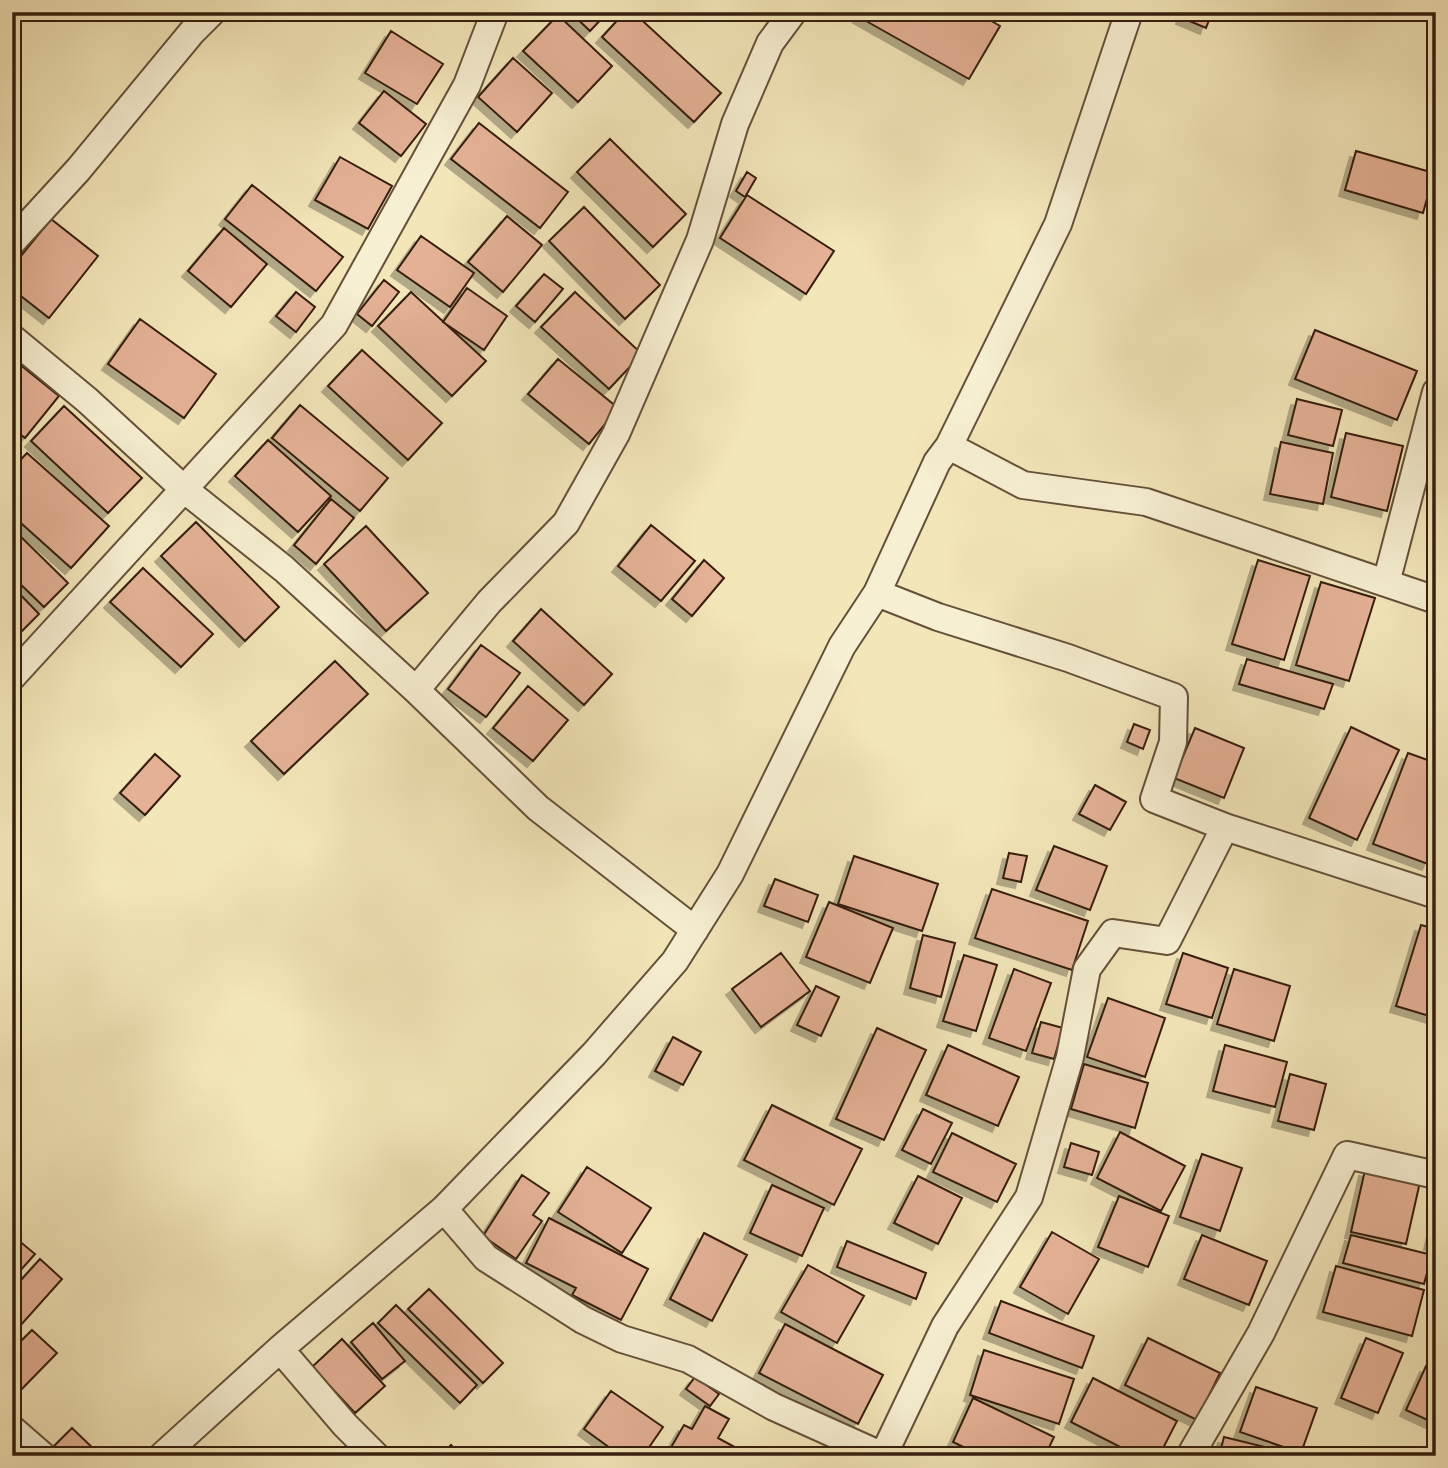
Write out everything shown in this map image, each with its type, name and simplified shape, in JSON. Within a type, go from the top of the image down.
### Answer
[{"type":"street","points":[[12,242],[78,170],[192,32],[212,12]]},
{"type":"street","points":[[12,677],[334,325],[467,85],[495,12]]},
{"type":"street","points":[[416,690],[489,602],[566,523],[616,434],[700,240],[735,124],[770,43],[793,12]]},
{"type":"street","points":[[162,1456],[280,1349],[444,1209],[594,1054],[676,961],[730,873],[842,646],[877,593],[937,462],[949,446],[1058,224],[1129,12]]},
{"type":"street","points":[[12,338],[87,400],[185,490],[284,569],[416,690],[538,808],[695,930]]},
{"type":"street","points":[[1386,583],[1436,391]]},
{"type":"street","points":[[949,446],[1023,485],[1146,502],[1436,600]]},
{"type":"street","points":[[877,593],[938,617],[1068,658],[1174,697],[1173,742],[1154,799],[1225,827],[1436,895]]},
{"type":"street","points":[[444,1209],[485,1258],[583,1320],[622,1339],[688,1359],[774,1407],[883,1456],[944,1326],[1029,1198],[1070,1057],[1087,970],[1113,933],[1167,941],[1225,827]]},
{"type":"street","points":[[1190,1456],[1261,1333],[1347,1155],[1436,1175]]},
{"type":"street","points":[[280,1349],[345,1425],[376,1456]]},
{"type":"street","points":[[12,1429],[43,1456]]},
{"type":"building","points":[[570,12],[606,12],[607,13],[590,31]]},
{"type":"building","points":[[625,12],[633,12],[721,93],[694,122],[602,37]]},
{"type":"building","points":[[862,12],[976,12],[1000,26],[969,79],[859,17]]},
{"type":"building","points":[[1185,12],[1212,12],[1206,28],[1182,18]]},
{"type":"building","points":[[558,15],[612,66],[578,102],[523,51]]},
{"type":"building","points":[[391,31],[443,64],[417,104],[365,73]]},
{"type":"building","points":[[513,58],[552,93],[517,132],[478,97]]},
{"type":"building","points":[[384,91],[426,124],[401,156],[359,123]]},
{"type":"building","points":[[479,123],[568,192],[540,228],[451,159]]},
{"type":"building","points":[[610,139],[686,214],[653,247],[577,172]]},
{"type":"building","points":[[1356,151],[1434,173],[1423,213],[1345,190]]},
{"type":"building","points":[[340,157],[392,186],[368,229],[315,200]]},
{"type":"building","points":[[747,172],[756,178],[745,197],[736,191]]},
{"type":"building","points":[[252,185],[343,257],[316,291],[225,219]]},
{"type":"building","points":[[747,195],[834,251],[806,294],[720,238]]},
{"type":"building","points":[[584,207],[660,285],[625,319],[549,241]]},
{"type":"building","points":[[507,216],[542,245],[503,292],[468,262]]},
{"type":"building","points":[[51,219],[98,256],[49,318],[12,289],[12,267]]},
{"type":"building","points":[[224,228],[267,264],[231,307],[188,271]]},
{"type":"building","points":[[421,236],[474,273],[450,307],[397,270]]},
{"type":"building","points":[[544,274],[563,289],[535,322],[516,306]]},
{"type":"building","points":[[384,280],[399,292],[372,326],[357,314]]},
{"type":"building","points":[[467,288],[507,316],[484,350],[443,322]]},
{"type":"building","points":[[296,292],[315,307],[296,332],[276,316]]},
{"type":"building","points":[[411,292],[486,361],[452,396],[378,326]]},
{"type":"building","points":[[575,292],[642,354],[609,389],[541,327]]},
{"type":"building","points":[[140,319],[216,374],[184,418],[108,364]]},
{"type":"building","points":[[1315,330],[1417,371],[1397,420],[1295,379]]},
{"type":"building","points":[[362,350],[442,423],[408,460],[328,386]]},
{"type":"building","points":[[558,359],[618,408],[589,444],[528,394]]},
{"type":"building","points":[[18,363],[59,396],[25,438],[12,428],[12,370]]},
{"type":"building","points":[[1297,399],[1342,410],[1333,446],[1288,435]]},
{"type":"building","points":[[300,405],[388,478],[360,511],[272,438]]},
{"type":"building","points":[[64,406],[142,478],[108,513],[31,441]]},
{"type":"building","points":[[1346,433],[1403,446],[1387,511],[1331,497]]},
{"type":"building","points":[[268,440],[331,496],[298,532],[235,476]]},
{"type":"building","points":[[1281,442],[1333,453],[1323,504],[1270,494]]},
{"type":"building","points":[[27,453],[109,526],[71,568],[12,515],[12,469]]},
{"type":"building","points":[[331,499],[354,518],[316,564],[294,545]]},
{"type":"building","points":[[196,522],[279,607],[245,641],[161,556]]},
{"type":"building","points":[[651,525],[695,561],[661,601],[618,566]]},
{"type":"building","points":[[366,526],[428,593],[386,631],[324,564]]},
{"type":"building","points":[[12,528],[68,583],[44,607],[12,576]]},
{"type":"building","points":[[704,560],[724,578],[692,616],[672,599]]},
{"type":"building","points":[[1258,560],[1310,576],[1284,660],[1232,644]]},
{"type":"building","points":[[143,568],[213,634],[181,667],[110,602]]},
{"type":"building","points":[[1321,582],[1375,598],[1349,681],[1296,665]]},
{"type":"building","points":[[12,586],[39,614],[12,641]]},
{"type":"building","points":[[541,609],[612,674],[584,705],[513,641]]},
{"type":"building","points":[[481,645],[520,673],[486,717],[448,689]]},
{"type":"building","points":[[1247,659],[1333,684],[1324,709],[1239,684]]},
{"type":"building","points":[[335,661],[368,694],[284,774],[251,741]]},
{"type":"building","points":[[528,686],[568,720],[533,761],[493,728]]},
{"type":"building","points":[[1134,724],[1150,730],[1143,749],[1127,742]]},
{"type":"building","points":[[1351,727],[1399,750],[1357,840],[1309,818]]},
{"type":"building","points":[[1195,728],[1244,748],[1224,798],[1174,778]]},
{"type":"building","points":[[1408,753],[1436,763],[1436,845],[1428,864],[1373,844]]},
{"type":"building","points":[[155,754],[180,776],[145,815],[120,793]]},
{"type":"building","points":[[1095,785],[1126,802],[1110,830],[1079,814]]},
{"type":"building","points":[[1054,846],[1107,866],[1090,910],[1036,890]]},
{"type":"building","points":[[1009,853],[1027,856],[1021,882],[1003,878]]},
{"type":"building","points":[[854,856],[938,884],[922,931],[838,904]]},
{"type":"building","points":[[775,879],[818,895],[808,922],[764,906]]},
{"type":"building","points":[[992,889],[1088,921],[1072,970],[975,938]]},
{"type":"building","points":[[829,902],[893,928],[870,983],[806,957]]},
{"type":"building","points":[[1421,925],[1436,929],[1436,1018],[1396,1006]]},
{"type":"building","points":[[923,935],[955,943],[941,997],[910,988]]},
{"type":"building","points":[[781,953],[810,991],[761,1027],[732,989]]},
{"type":"building","points":[[1183,953],[1228,968],[1212,1018],[1166,1004]]},
{"type":"building","points":[[964,955],[997,965],[976,1031],[943,1021]]},
{"type":"building","points":[[1014,969],[1051,983],[1026,1051],[989,1038]]},
{"type":"building","points":[[1234,969],[1290,986],[1274,1041],[1217,1024]]},
{"type":"building","points":[[816,986],[839,997],[821,1036],[797,1025]]},
{"type":"building","points":[[1108,998],[1165,1018],[1145,1077],[1087,1057]]},
{"type":"building","points":[[1041,1022],[1063,1028],[1054,1059],[1032,1053]]},
{"type":"building","points":[[877,1028],[926,1050],[884,1140],[836,1119]]},
{"type":"building","points":[[673,1037],[701,1052],[683,1085],[655,1071]]},
{"type":"building","points":[[948,1045],[1019,1077],[998,1126],[926,1095]]},
{"type":"building","points":[[1225,1045],[1287,1062],[1275,1107],[1213,1091]]},
{"type":"building","points":[[1084,1064],[1148,1083],[1135,1128],[1071,1109]]},
{"type":"building","points":[[1290,1074],[1326,1084],[1314,1130],[1278,1121]]},
{"type":"building","points":[[772,1105],[862,1149],[834,1205],[744,1160]]},
{"type":"building","points":[[923,1109],[952,1123],[931,1164],[902,1150]]},
{"type":"building","points":[[1120,1132],[1185,1166],[1161,1211],[1097,1178]]},
{"type":"building","points":[[952,1133],[1016,1164],[997,1202],[933,1172]]},
{"type":"building","points":[[1071,1143],[1099,1152],[1092,1175],[1064,1167]]},
{"type":"building","points":[[1202,1154],[1242,1168],[1220,1231],[1180,1217]]},
{"type":"building","points":[[587,1167],[651,1208],[622,1253],[558,1212]]},
{"type":"building","points":[[1365,1170],[1420,1182],[1406,1244],[1351,1232]]},
{"type":"building","points":[[522,1175],[549,1193],[533,1215],[542,1221],[516,1259],[483,1236]]},
{"type":"building","points":[[918,1176],[962,1198],[938,1244],[894,1223]]},
{"type":"building","points":[[772,1185],[824,1208],[802,1256],[750,1233]]},
{"type":"building","points":[[1119,1196],[1169,1216],[1148,1267],[1098,1247]]},
{"type":"building","points":[[1436,1217],[1436,1245],[1430,1244]]},
{"type":"building","points":[[549,1218],[648,1269],[621,1320],[572,1295],[576,1288],[526,1263]]},
{"type":"building","points":[[1052,1232],[1099,1259],[1068,1314],[1020,1287]]},
{"type":"building","points":[[704,1233],[747,1255],[712,1321],[670,1299]]},
{"type":"building","points":[[12,1235],[35,1254],[12,1280]]},
{"type":"building","points":[[1202,1235],[1267,1261],[1249,1305],[1184,1279]]},
{"type":"building","points":[[1351,1235],[1432,1255],[1424,1284],[1343,1263]]},
{"type":"building","points":[[847,1241],[926,1273],[916,1299],[837,1267]]},
{"type":"building","points":[[40,1259],[62,1279],[12,1335],[12,1290]]},
{"type":"building","points":[[808,1265],[864,1296],[837,1343],[781,1312]]},
{"type":"building","points":[[1336,1266],[1424,1290],[1412,1336],[1323,1312]]},
{"type":"building","points":[[429,1289],[503,1363],[483,1383],[408,1309]]},
{"type":"building","points":[[1001,1301],[1094,1336],[1082,1368],[989,1333]]},
{"type":"building","points":[[396,1305],[477,1385],[460,1403],[378,1323]]},
{"type":"building","points":[[373,1323],[405,1361],[382,1379],[351,1342]]},
{"type":"building","points":[[785,1324],[883,1375],[858,1424],[759,1373]]},
{"type":"building","points":[[32,1330],[57,1353],[12,1399],[12,1350]]},
{"type":"building","points":[[1148,1338],[1220,1373],[1197,1420],[1125,1385]]},
{"type":"building","points":[[1366,1338],[1403,1353],[1378,1413],[1341,1398]]},
{"type":"building","points":[[342,1339],[385,1386],[355,1413],[312,1367]]},
{"type":"building","points":[[984,1350],[1074,1379],[1059,1424],[970,1395]]},
{"type":"building","points":[[1426,1366],[1436,1370],[1436,1424],[1406,1410]]},
{"type":"building","points":[[695,1377],[719,1394],[710,1406],[686,1389]]},
{"type":"building","points":[[1093,1378],[1177,1421],[1159,1456],[1138,1456],[1071,1422]]},
{"type":"building","points":[[1256,1387],[1317,1408],[1301,1453],[1240,1432]]},
{"type":"building","points":[[611,1391],[663,1427],[643,1456],[621,1456],[584,1429]]},
{"type":"building","points":[[973,1398],[1054,1437],[1045,1456],[982,1456],[953,1442]]},
{"type":"building","points":[[705,1406],[729,1419],[718,1438],[740,1450],[737,1456],[666,1456],[684,1425],[692,1429]]},
{"type":"building","points":[[72,1428],[99,1454],[97,1456],[65,1456],[54,1446]]},
{"type":"building","points":[[1224,1437],[1301,1456],[1219,1456]]},
{"type":"building","points":[[451,1445],[461,1456],[440,1456]]}]
